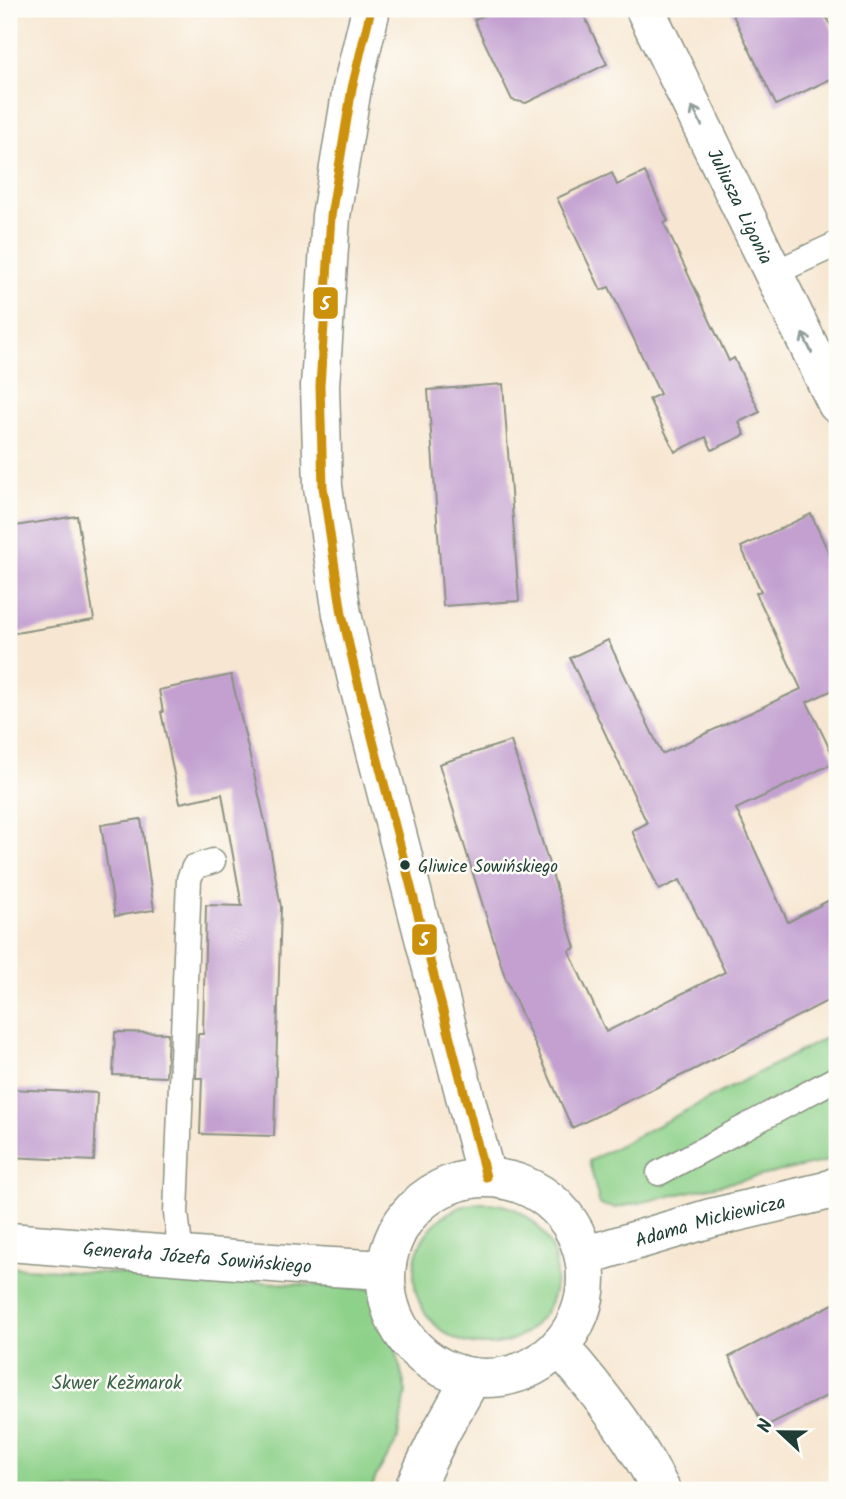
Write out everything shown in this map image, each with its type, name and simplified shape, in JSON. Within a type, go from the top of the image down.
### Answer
[{"type":"street","points":[[371,9],[352,88],[331,216],[320,386],[323,487],[342,614],[356,675],[486,1177]]},
{"type":"street","name":"Juliusza Ligonia","points":[[645,9],[837,404]]},
{"type":"street","points":[[486,1177],[519,1183],[548,1199],[571,1225],[584,1256],[585,1288],[577,1320],[559,1346],[533,1366],[503,1377],[472,1377],[441,1368],[415,1349],[397,1323],[387,1292],[384,1270],[396,1234],[411,1210],[433,1192],[458,1181],[486,1177]]},
{"type":"street","name":"Adama Mickiewicza","points":[[584,1256],[711,1218],[826,1191],[837,1186]]},
{"type":"street","name":"Generała Józefa Sowińskiego","points":[[9,1242],[384,1270]]},
{"type":"street","points":[[559,1346],[601,1396],[647,1462],[661,1490]]},
{"type":"street","points":[[413,1490],[472,1377]]},
{"type":"lane","points":[[774,273],[837,244]]},
{"type":"lane","points":[[181,1256],[176,1213],[189,879],[194,867],[213,861]]},
{"type":"lane","points":[[659,1173],[837,1078]]},
{"type":"green space","points":[[837,1032],[837,1159],[616,1208],[600,1205],[589,1161]]},
{"type":"green space","points":[[485,1203],[512,1209],[535,1224],[550,1247],[556,1274],[550,1301],[535,1324],[512,1339],[485,1345],[458,1339],[435,1324],[420,1301],[414,1274],[420,1247],[435,1224],[458,1209]]},
{"type":"green space","name":"Skwer Kežmarok","points":[[9,1267],[375,1289],[395,1346],[406,1392],[397,1442],[377,1474],[371,1490],[9,1490]]},
{"type":"building","points":[[498,9],[581,9],[607,64],[526,103],[512,100],[474,20]]},
{"type":"building","points":[[730,9],[823,9],[837,39],[837,76],[776,105]]},
{"type":"building","points":[[645,172],[668,221],[664,223],[729,361],[734,358],[760,412],[739,422],[745,435],[712,450],[706,437],[675,452],[649,399],[660,394],[609,287],[601,290],[557,198],[612,173],[617,185]]},
{"type":"building","points":[[503,384],[519,601],[443,606],[428,390]]},
{"type":"building","points":[[811,514],[837,571],[837,688],[807,702],[836,762],[736,809],[788,922],[837,896],[837,996],[572,1128],[505,977],[439,764],[511,741],[575,948],[569,951],[606,1032],[725,972],[680,880],[659,890],[632,831],[647,823],[570,658],[608,640],[662,754],[801,689],[756,593],[761,591],[741,547]]},
{"type":"building","points":[[77,516],[94,620],[9,634],[9,527]]},
{"type":"building","points":[[231,675],[267,830],[281,907],[274,1136],[200,1134],[202,1078],[196,1078],[198,1034],[203,1034],[206,905],[242,906],[222,794],[180,803],[159,690]]},
{"type":"building","points":[[141,819],[154,910],[115,916],[101,825]]},
{"type":"building","points":[[115,1032],[168,1033],[166,1077],[113,1075]]},
{"type":"building","points":[[9,1089],[97,1093],[94,1161],[9,1157]]},
{"type":"building","points":[[837,1302],[837,1391],[764,1427],[729,1357]]},
{"type":"transit line","name":"5","points":[[371,9],[352,88],[331,216],[320,386],[323,487],[342,614],[356,675],[486,1177]]},
{"type":"place","name":"Gliwice Sowińskiego","points":[[405,865]]}]
